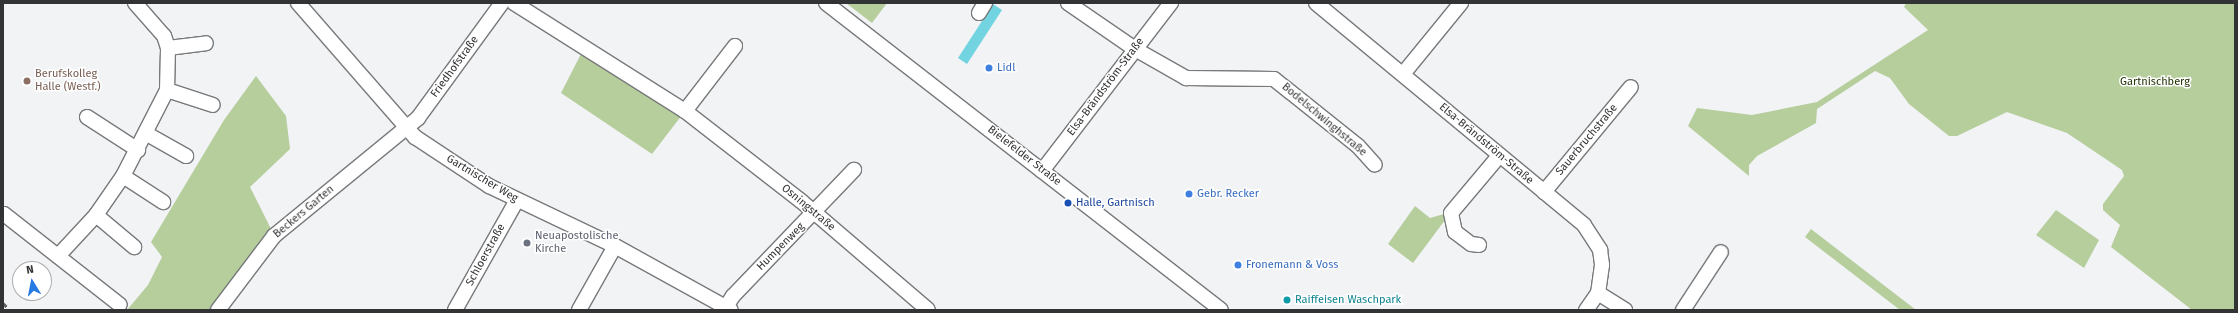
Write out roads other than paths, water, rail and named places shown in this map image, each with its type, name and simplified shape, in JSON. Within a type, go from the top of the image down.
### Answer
[{"type":"street","points":[[58,256],[96,215],[123,176],[147,134],[167,90],[168,48],[157,25],[135,3]]},
{"type":"street","name":"Friedhofstraße","points":[[405,129],[418,118],[502,3]]},
{"type":"street","name":"Osningstraße","points":[[514,3],[685,111],[815,214],[928,310]]},
{"type":"street","name":"Bielefelder Straße","points":[[826,3],[1221,310]]},
{"type":"street","name":"Bodelschwinghstraße","points":[[1068,3],[1134,50],[1186,78],[1274,79],[1358,146],[1375,165]]},
{"type":"street","name":"Elsa-Brändström-Straße","points":[[1042,170],[1171,3]]},
{"type":"street","name":"Elsa-Brändström-Straße","points":[[1316,3],[1544,192],[1593,236],[1602,265],[1598,293],[1586,310]]},
{"type":"street","points":[[1403,74],[1461,3]]},
{"type":"street","name":"Gartnischer Weg","points":[[305,6],[405,129],[489,186],[615,246],[709,305],[729,309]]},
{"type":"street","points":[[168,48],[206,43]]},
{"type":"street","points":[[685,111],[735,46]]},
{"type":"street","name":"Sauerbruchstraße","points":[[1544,192],[1630,87]]},
{"type":"street","points":[[167,90],[213,105]]},
{"type":"street","points":[[87,117],[138,150]]},
{"type":"street","name":"Beckers Garten","points":[[218,310],[274,236],[405,129]]},
{"type":"street","points":[[147,134],[186,156]]},
{"type":"street","points":[[1479,245],[1471,244],[1455,232],[1450,214],[1499,156]]},
{"type":"street","name":"Humpenweg","points":[[729,309],[733,296],[815,214],[854,170]]},
{"type":"street","points":[[123,176],[164,202]]},
{"type":"street","name":"Schloerstraße","points":[[455,310],[517,200]]},
{"type":"street","points":[[4,214],[120,305]]},
{"type":"street","points":[[96,215],[134,247]]},
{"type":"street","points":[[579,310],[615,246]]},
{"type":"street","points":[[1683,310],[1721,252]]},
{"type":"street","points":[[1598,293],[1625,310]]},
{"type":"water","points":[[993,4],[1002,10],[967,64],[958,58]]},
{"type":"railway","points":[[3,303],[10,310]]},
{"type":"place","name":"Lidl","points":[[989,68]]},
{"type":"place","name":"Berufskolleg Halle (Westf.)","points":[[27,81]]},
{"type":"place","name":"Gebr. Recker","points":[[1189,194]]},
{"type":"place","name":"Halle, Gartnisch","points":[[1068,203]]},
{"type":"place","name":"Neuapostolische Kirche","points":[[527,243]]},
{"type":"place","name":"Fronemann & Voss","points":[[1238,265]]},
{"type":"place","name":"Raiffeisen Waschpark","points":[[1287,300]]},
{"type":"park label","name":"Gartnischberg","points":[[2155,82]]}]
